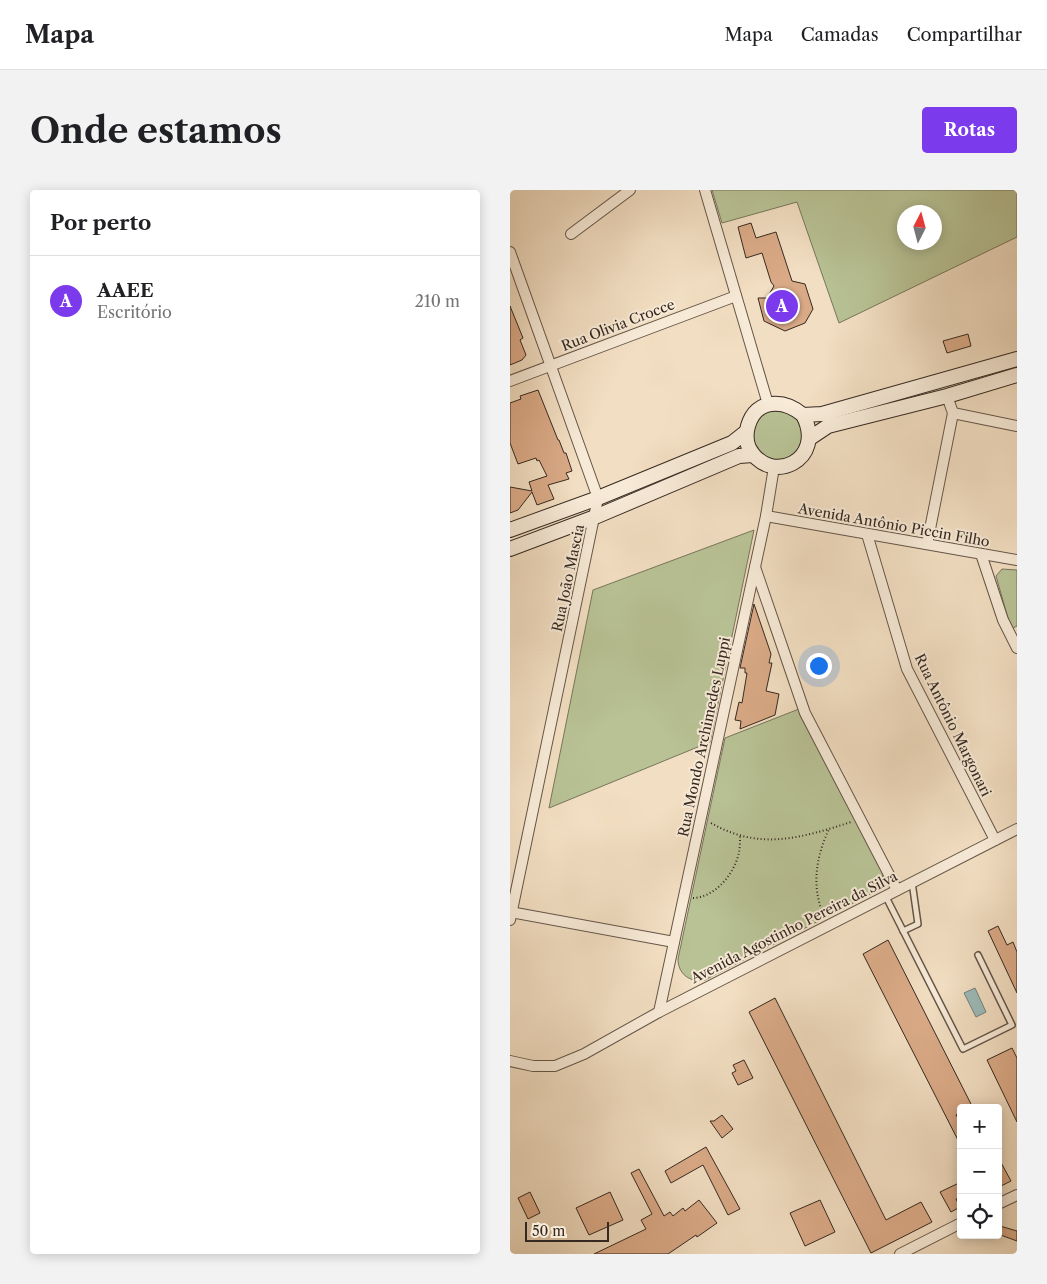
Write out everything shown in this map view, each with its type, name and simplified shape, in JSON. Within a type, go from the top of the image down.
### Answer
[{"type":"street","points":[[571,234],[630,190]]},
{"type":"street","points":[[705,190],[768,404]]},
{"type":"street","name":"Rua João Mascia","points":[[510,252],[598,498],[511,914]]},
{"type":"street","name":"Rua Olivia Crocce","points":[[510,381],[736,296]]},
{"type":"street","points":[[803,415],[822,414],[1017,359]]},
{"type":"street","points":[[810,438],[828,426],[947,396],[1017,375]]},
{"type":"street","points":[[927,544],[953,413],[947,396]]},
{"type":"street","points":[[781,403],[793,407],[803,415],[809,426],[810,438],[806,450],[798,460],[787,466],[774,467],[762,463],[753,455],[747,444],[746,432],[750,420],[757,410],[768,404],[781,403]]},
{"type":"street","points":[[953,413],[1017,426]]},
{"type":"street","points":[[510,530],[598,498],[732,443],[746,432]]},
{"type":"street","points":[[510,549],[595,517],[739,456],[753,455]]},
{"type":"street","name":"Rua Mondo Archimedes Luppi","points":[[659,1012],[766,516],[774,467]]},
{"type":"street","name":"Avenida Antônio Piccin Filho","points":[[766,516],[1017,560]]},
{"type":"street","name":"Rua Antônio Margonari","points":[[867,534],[906,669],[995,840]]},
{"type":"street","points":[[981,554],[1003,620],[1017,648]]},
{"type":"street","points":[[755,566],[806,713],[897,890]]},
{"type":"street","name":"Avenida Agostinho Pereira da Silva","points":[[510,1061],[533,1066],[554,1066],[584,1054],[659,1012],[1017,829]]},
{"type":"street","points":[[511,914],[674,942]]},
{"type":"street","points":[[1002,1202],[1017,1195]]},
{"type":"street","points":[[900,1254],[957,1225]]},
{"type":"lane","points":[[903,931],[918,924],[912,882]]},
{"type":"lane","points":[[885,896],[963,1049],[1012,1025],[978,955]]},
{"type":"path","points":[[701,817],[726,832],[759,840],[794,839],[861,819]]},
{"type":"path","points":[[828,925],[821,910],[817,894],[816,877],[817,860],[829,829]]},
{"type":"path","points":[[683,899],[697,898],[710,893],[728,876],[734,867],[739,852],[740,836]]},
{"type":"green space","points":[[712,190],[1017,190],[1017,237],[839,323],[797,202],[722,223]]},
{"type":"green space","points":[[777,410],[787,412],[795,417],[800,425],[802,435],[800,445],[795,453],[787,458],[777,460],[767,458],[759,453],[754,445],[752,435],[754,425],[759,417],[767,412]]},
{"type":"green space","points":[[754,530],[710,742],[549,808],[593,590]]},
{"type":"green space","points":[[1002,569],[1017,570],[1017,626],[1011,629],[996,576]]},
{"type":"green space","points":[[799,709],[801,717],[883,873],[882,885],[878,890],[705,980],[690,979],[680,969],[678,959],[725,738]]},
{"type":"water","points":[[975,988],[986,1012],[976,1017],[964,993]]},
{"type":"building","points":[[751,223],[756,238],[776,232],[792,281],[805,284],[813,309],[805,323],[785,331],[764,321],[758,298],[767,298],[774,286],[762,253],[746,258],[738,227]]},
{"type":"building","points":[[510,306],[523,338],[520,340],[526,355],[522,360],[510,365]]},
{"type":"building","points":[[968,334],[971,346],[947,353],[943,341]]},
{"type":"building","points":[[538,390],[572,471],[566,473],[569,479],[548,485],[554,499],[537,505],[532,492],[518,510],[510,513],[510,487],[532,491],[529,482],[547,476],[539,460],[537,461],[536,458],[518,464],[510,443],[510,403],[521,399],[520,396]]},
{"type":"building","points":[[754,604],[771,654],[769,663],[772,663],[766,691],[779,694],[775,715],[740,729],[741,721],[735,720],[739,702],[742,703],[747,673],[745,673],[745,668],[740,668]]},
{"type":"building","points":[[998,926],[1007,945],[1013,942],[1017,952],[1017,993],[988,931]]},
{"type":"building","points":[[888,940],[971,1104],[957,1104],[957,1138],[863,954]]},
{"type":"building","points":[[775,998],[886,1220],[921,1202],[932,1222],[871,1253],[749,1012]]},
{"type":"building","points":[[1012,1048],[1017,1058],[1017,1122],[987,1060]]},
{"type":"building","points":[[744,1060],[753,1078],[738,1085],[732,1073],[736,1071],[733,1065]]},
{"type":"building","points":[[722,1115],[733,1129],[722,1138],[710,1121],[714,1121]]},
{"type":"building","points":[[706,1147],[740,1209],[728,1215],[703,1165],[671,1183],[665,1171]]},
{"type":"building","points":[[1002,1164],[1011,1181],[1002,1186]]},
{"type":"building","points":[[639,1169],[664,1216],[670,1212],[673,1216],[683,1208],[685,1211],[699,1200],[717,1223],[668,1254],[594,1254],[646,1229],[641,1220],[652,1214],[631,1173]]},
{"type":"building","points":[[957,1184],[957,1209],[951,1212],[940,1192]]},
{"type":"building","points":[[530,1192],[540,1213],[528,1219],[518,1198]]},
{"type":"building","points":[[610,1192],[623,1220],[589,1235],[576,1208]]},
{"type":"building","points":[[820,1200],[835,1232],[805,1246],[790,1213]]},
{"type":"building","points":[[1002,1227],[1017,1231],[1017,1241],[1002,1235]]},
{"type":"place","name":"AAEE","points":[[782,306]]}]
